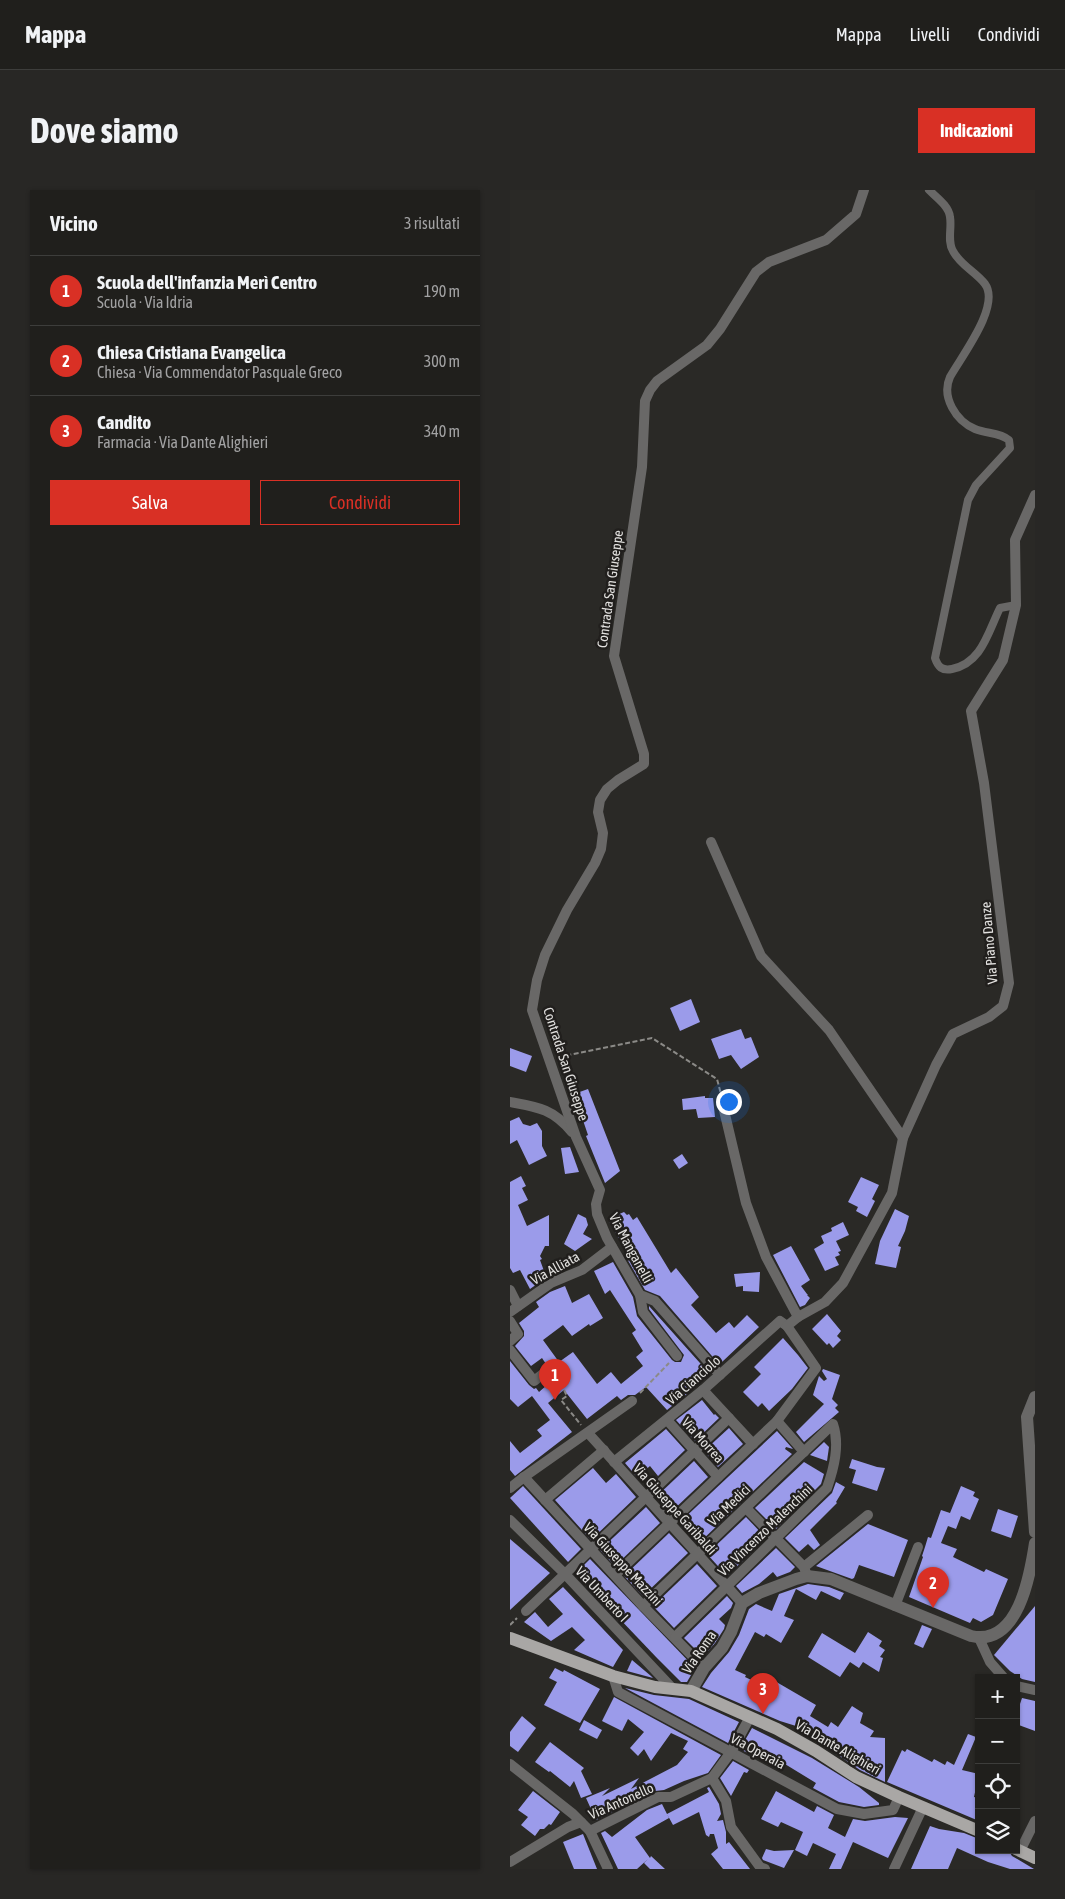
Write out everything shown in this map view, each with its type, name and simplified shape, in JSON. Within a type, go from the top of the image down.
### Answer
[{"type":"main road","name":"Via Dante Alighieri","points":[[510,1638],[613,1676],[655,1687],[691,1691],[777,1729],[856,1777],[975,1829]]},
{"type":"main road","points":[[1020,1851],[1035,1858]]},
{"type":"street","name":"Contrada San Giuseppe","points":[[576,1137],[532,1010],[537,980],[545,955],[567,910],[595,863],[601,848],[603,833],[598,812],[600,800],[607,789],[618,780],[644,764],[644,754],[614,656],[642,467],[646,400],[650,390],[657,381],[707,345],[720,329],[756,272],[769,262],[826,240],[856,214],[864,190]]},
{"type":"street","points":[[929,190],[946,208],[950,216],[950,243],[952,251],[989,290],[990,299],[986,314],[950,377],[946,386],[947,395],[958,416],[967,425],[976,430],[1003,436],[1009,440],[1010,448],[976,485],[968,500],[935,658],[937,664],[941,668],[948,670],[968,664],[978,655],[1000,608],[1016,605]]},
{"type":"street","name":"Via Piano Danze","points":[[787,1326],[798,1317],[826,1302],[843,1283],[892,1193],[903,1138],[936,1065],[953,1034],[989,1017],[1003,1006],[1009,983],[984,783],[971,711],[1003,660],[1016,605],[1015,540],[1035,495]]},
{"type":"street","points":[[711,842],[761,956],[829,1030],[903,1138]]},
{"type":"street","points":[[510,1102],[542,1108],[554,1113],[576,1137]]},
{"type":"street","points":[[723,1106],[746,1203],[766,1257],[798,1317]]},
{"type":"street","name":"Via Manganelli","points":[[576,1137],[600,1190],[596,1204],[597,1214],[612,1247],[640,1295],[656,1301],[720,1375]]},
{"type":"street","name":"Via Alliata","points":[[514,1309],[551,1283],[582,1270],[612,1247]]},
{"type":"street","points":[[510,1290],[514,1309]]},
{"type":"street","points":[[640,1295],[643,1312],[677,1356]]},
{"type":"street","points":[[510,1321],[518,1334],[510,1341]]},
{"type":"street","name":"Via Cianciolo","points":[[614,1462],[703,1390],[780,1321],[787,1326]]},
{"type":"street","points":[[615,1575],[777,1421],[816,1368],[787,1326]]},
{"type":"street","points":[[510,1350],[534,1381],[548,1370]]},
{"type":"street","points":[[703,1390],[753,1444]]},
{"type":"street","points":[[1035,1397],[1027,1417],[1035,1532]]},
{"type":"street","points":[[510,1488],[632,1402]]},
{"type":"street","points":[[526,1611],[729,1418]]},
{"type":"street","name":"Via Morrea","points":[[667,1420],[718,1477]]},
{"type":"street","points":[[777,1421],[804,1452]]},
{"type":"street","name":"Via Medici","points":[[643,1606],[833,1424]]},
{"type":"street","name":"Via Vincenzo Malenchini","points":[[675,1637],[827,1488],[833,1471],[837,1436],[833,1424]]},
{"type":"street","name":"Via Giuseppe Garibaldi","points":[[588,1433],[742,1603]]},
{"type":"street","points":[[545,1500],[604,1450]]},
{"type":"street","name":"Via Giuseppe Mazzini","points":[[524,1477],[643,1606],[704,1668]]},
{"type":"street","points":[[746,1508],[806,1572],[830,1579],[947,1627],[979,1638],[1000,1631],[1012,1619],[1025,1590],[1034,1562],[1035,1543]]},
{"type":"street","points":[[742,1603],[759,1593],[806,1572],[868,1515]]},
{"type":"street","name":"Via Umberto I","points":[[510,1520],[565,1574],[672,1688]]},
{"type":"street","points":[[895,1606],[918,1547]]},
{"type":"street","name":"Via Roma","points":[[691,1691],[704,1668],[722,1648],[731,1632],[742,1603]]},
{"type":"street","points":[[979,1638],[990,1662],[1000,1674]]},
{"type":"street","name":"Via Operaia","points":[[613,1676],[618,1692],[837,1809],[864,1814],[893,1810],[899,1797]]},
{"type":"street","points":[[1020,1687],[1035,1690]]},
{"type":"street","points":[[750,1717],[731,1752],[712,1778],[726,1801],[730,1827],[760,1867],[765,1869]]},
{"type":"street","points":[[510,1764],[581,1822]]},
{"type":"street","name":"Via Antonello","points":[[510,1862],[568,1826],[581,1822],[590,1831],[658,1796],[671,1796],[712,1778]]},
{"type":"street","points":[[894,1869],[923,1807]]},
{"type":"street","points":[[1020,1847],[1035,1821]]},
{"type":"street","points":[[590,1831],[608,1869]]},
{"type":"path","points":[[550,1059],[652,1038],[717,1079],[723,1106]]},
{"type":"path","points":[[632,1402],[656,1375],[677,1356]]},
{"type":"path","points":[[564,1390],[567,1396],[561,1400],[588,1433]]},
{"type":"building","points":[[691,999],[700,1022],[680,1031],[670,1008]]},
{"type":"building","points":[[741,1029],[745,1039],[751,1037],[759,1057],[741,1069],[731,1055],[719,1059],[711,1039]]},
{"type":"building","points":[[510,1048],[532,1056],[526,1072],[510,1066]]},
{"type":"building","points":[[588,1089],[620,1171],[605,1183],[586,1136],[588,1135],[574,1094]]},
{"type":"building","points":[[705,1096],[705,1098],[713,1098],[715,1117],[698,1118],[696,1109],[683,1110],[682,1099]]},
{"type":"building","points":[[519,1117],[523,1124],[530,1126],[537,1123],[542,1131],[542,1146],[547,1156],[529,1165],[517,1140],[510,1144],[510,1121]]},
{"type":"building","points":[[570,1147],[579,1172],[565,1174],[561,1148]]},
{"type":"building","points":[[682,1154],[688,1163],[679,1169],[673,1160]]},
{"type":"building","points":[[521,1176],[526,1186],[522,1188],[528,1200],[518,1205],[527,1226],[549,1215],[549,1246],[545,1246],[540,1256],[544,1279],[530,1289],[520,1270],[513,1273],[510,1268],[510,1182]]},
{"type":"building","points":[[861,1177],[879,1185],[872,1199],[875,1201],[867,1217],[856,1211],[858,1207],[848,1202]]},
{"type":"building","points":[[895,1209],[909,1216],[898,1246],[901,1247],[896,1268],[875,1264],[880,1241]]},
{"type":"building","points":[[624,1212],[627,1215],[629,1214],[633,1220],[637,1217],[671,1273],[676,1268],[699,1297],[691,1305],[716,1333],[729,1322],[734,1328],[747,1315],[759,1327],[722,1362],[720,1360],[718,1363],[660,1296],[645,1290],[626,1257],[631,1260],[608,1219]]},
{"type":"building","points":[[578,1214],[586,1218],[588,1225],[583,1234],[592,1239],[575,1251],[564,1244]]},
{"type":"building","points":[[843,1222],[849,1235],[836,1241],[841,1251],[838,1252],[840,1255],[835,1257],[839,1265],[825,1271],[814,1249],[824,1243],[821,1236],[832,1231],[831,1228]]},
{"type":"building","points":[[791,1246],[810,1280],[801,1286],[810,1298],[805,1305],[800,1307],[773,1255]]},
{"type":"building","points":[[613,1262],[633,1297],[637,1316],[672,1360],[681,1362],[684,1355],[649,1309],[649,1306],[708,1372],[692,1387],[693,1389],[667,1410],[646,1387],[635,1395],[628,1395],[621,1400],[617,1396],[587,1419],[564,1390],[548,1403],[572,1432],[515,1476],[510,1470],[510,1441],[520,1453],[542,1436],[537,1430],[550,1420],[532,1396],[518,1407],[510,1399],[510,1361],[529,1385],[534,1389],[536,1388],[539,1392],[556,1377],[553,1365],[546,1364],[542,1358],[531,1366],[515,1346],[524,1336],[524,1331],[519,1323],[539,1307],[536,1302],[550,1292],[565,1286],[572,1303],[589,1294],[603,1318],[590,1326],[589,1324],[572,1336],[563,1325],[543,1340],[559,1362],[573,1352],[597,1384],[611,1372],[621,1384],[643,1366],[636,1357],[643,1351],[632,1333],[636,1330],[610,1290],[605,1294],[594,1271]]},
{"type":"building","points":[[760,1272],[759,1292],[743,1291],[743,1286],[736,1287],[734,1274]]},
{"type":"building","points":[[827,1314],[841,1331],[837,1336],[841,1340],[833,1348],[829,1343],[827,1345],[812,1329]]},
{"type":"building","points":[[783,1338],[808,1368],[792,1389],[769,1411],[762,1403],[758,1407],[743,1392],[761,1374],[754,1367]]},
{"type":"building","points":[[823,1369],[840,1375],[832,1399],[838,1405],[835,1408],[839,1412],[804,1442],[796,1432],[824,1404],[813,1395],[819,1376],[824,1381],[827,1379],[822,1371]]},
{"type":"building","points":[[702,1400],[714,1415],[719,1418],[695,1441],[676,1420]]},
{"type":"building","points":[[729,1428],[743,1444],[718,1467],[704,1451]]},
{"type":"building","points":[[666,1429],[685,1450],[658,1476],[650,1466],[637,1477],[625,1463]]},
{"type":"building","points":[[777,1431],[793,1449],[786,1447],[785,1449],[792,1454],[698,1544],[679,1523]]},
{"type":"building","points":[[824,1442],[829,1447],[827,1461],[810,1455]]},
{"type":"building","points":[[852,1459],[885,1468],[877,1491],[852,1483],[856,1470],[849,1468]]},
{"type":"building","points":[[694,1461],[708,1477],[670,1513],[656,1497]]},
{"type":"building","points":[[804,1462],[824,1474],[821,1484],[776,1529],[755,1508]]},
{"type":"building","points":[[593,1468],[606,1483],[616,1474],[636,1497],[591,1540],[555,1500]]},
{"type":"building","points":[[836,1482],[845,1487],[837,1503],[810,1530],[820,1545],[814,1550],[808,1544],[799,1552],[785,1538],[832,1493]]},
{"type":"building","points":[[523,1486],[581,1549],[568,1562],[510,1498]]},
{"type":"building","points":[[961,1486],[975,1492],[973,1496],[979,1499],[970,1520],[961,1516],[956,1529],[948,1526],[941,1543],[957,1549],[953,1557],[984,1572],[986,1569],[1008,1579],[993,1615],[981,1622],[973,1618],[970,1623],[909,1597],[928,1537],[931,1538],[941,1510],[950,1513]]},
{"type":"building","points":[[646,1507],[660,1523],[615,1566],[600,1550]]},
{"type":"building","points":[[998,1509],[1018,1516],[1011,1538],[991,1531]]},
{"type":"building","points":[[746,1517],[766,1538],[727,1576],[707,1554]]},
{"type":"building","points":[[868,1524],[908,1540],[894,1577],[859,1565],[852,1579],[816,1566]]},
{"type":"building","points":[[669,1533],[688,1553],[643,1596],[624,1576]]},
{"type":"building","points":[[510,1539],[550,1573],[510,1610]]},
{"type":"building","points":[[776,1548],[795,1567],[790,1572],[777,1577],[773,1572],[759,1584],[742,1593],[736,1586]]},
{"type":"building","points":[[590,1559],[695,1668],[687,1682],[681,1682],[576,1573]]},
{"type":"building","points":[[697,1564],[717,1586],[674,1628],[653,1606]]},
{"type":"building","points":[[808,1584],[829,1587],[844,1593],[840,1600],[821,1591],[816,1600],[796,1589],[784,1616],[794,1620],[781,1643],[766,1634],[764,1637],[755,1632],[735,1670],[770,1689],[773,1680],[816,1705],[810,1716],[828,1727],[831,1722],[838,1727],[852,1706],[863,1713],[860,1723],[874,1731],[870,1737],[885,1738],[885,1782],[860,1770],[796,1726],[780,1721],[702,1687],[729,1652],[739,1635],[749,1609],[756,1604],[772,1611],[779,1594]]},
{"type":"building","points":[[563,1587],[623,1650],[613,1667],[574,1650],[585,1640],[572,1627],[551,1641],[524,1622],[535,1612],[548,1627],[563,1614],[549,1599]]},
{"type":"building","points":[[727,1596],[733,1603],[731,1608],[719,1619],[725,1625],[724,1629],[703,1657],[684,1638]]},
{"type":"building","points":[[1035,1606],[1035,1682],[1022,1679],[1020,1674],[1014,1674],[1010,1671],[994,1655]]},
{"type":"building","points":[[922,1625],[932,1629],[923,1648],[914,1644]]},
{"type":"building","points":[[868,1632],[882,1641],[879,1646],[885,1650],[880,1657],[883,1658],[879,1672],[863,1662],[859,1668],[850,1662],[840,1677],[808,1657],[822,1633],[855,1653]]},
{"type":"building","points":[[632,1660],[651,1676],[653,1678],[627,1671]]},
{"type":"building","points":[[555,1668],[563,1672],[564,1670],[600,1689],[580,1723],[544,1705],[557,1682],[549,1678]]},
{"type":"building","points":[[625,1688],[654,1695],[689,1699],[739,1722],[728,1743]]},
{"type":"building","points":[[614,1697],[721,1755],[708,1773],[664,1790],[655,1791],[596,1820],[586,1798],[610,1788],[602,1796],[639,1778],[631,1789],[677,1765],[688,1752],[683,1749],[688,1741],[671,1733],[651,1761],[644,1749],[638,1756],[630,1748],[644,1732],[628,1719],[622,1731],[602,1721]]},
{"type":"building","points":[[1022,1698],[1035,1701],[1035,1731],[1020,1725],[1020,1704]]},
{"type":"building","points":[[522,1716],[536,1728],[518,1752],[510,1746],[510,1732]]},
{"type":"building","points":[[584,1720],[602,1730],[597,1739],[579,1730]]},
{"type":"building","points":[[752,1728],[812,1758],[859,1787],[879,1805],[864,1807],[839,1802],[813,1788],[816,1783],[762,1750],[757,1758],[740,1749]]},
{"type":"building","points":[[968,1734],[975,1737],[962,1770],[975,1773],[975,1819],[887,1782],[902,1750],[905,1752],[907,1749],[932,1762],[934,1759],[945,1765],[947,1761],[954,1765]]},
{"type":"building","points":[[550,1742],[584,1768],[581,1771],[592,1794],[581,1798],[574,1781],[570,1787],[535,1762]]},
{"type":"building","points":[[733,1761],[749,1770],[747,1773],[744,1772],[731,1796],[720,1778]]},
{"type":"building","points":[[709,1787],[719,1804],[721,1814],[717,1821],[723,1820],[726,1844],[729,1842],[750,1869],[723,1869],[711,1854],[718,1848],[714,1834],[710,1834],[709,1837],[706,1835],[699,1812],[673,1825],[667,1814],[709,1792],[707,1788]]},
{"type":"building","points":[[533,1791],[560,1812],[551,1825],[549,1824],[544,1829],[540,1829],[535,1836],[521,1825],[528,1817],[518,1810]]},
{"type":"building","points":[[776,1791],[814,1812],[817,1806],[834,1815],[828,1828],[845,1837],[853,1819],[865,1821],[895,1817],[908,1818],[888,1858],[853,1842],[841,1869],[829,1869],[836,1854],[813,1843],[807,1856],[795,1850],[803,1832],[781,1822],[778,1827],[761,1819]]},
{"type":"building","points":[[662,1804],[669,1818],[635,1837],[650,1858],[651,1856],[665,1869],[650,1869],[644,1863],[648,1859],[637,1869],[618,1869],[601,1833],[605,1831],[612,1837],[647,1810]]},
{"type":"building","points":[[930,1826],[964,1833],[975,1837],[975,1854],[1011,1854],[1034,1869],[1010,1869],[988,1862],[957,1848],[948,1869],[911,1869]]},
{"type":"building","points":[[583,1834],[597,1869],[574,1869],[563,1842]]},
{"type":"building","points":[[766,1849],[774,1851],[794,1850],[784,1868],[763,1860]]},
{"type":"place","name":"Scuola dell'infanzia Merì Centro","points":[[555,1400]]},
{"type":"place","name":"Chiesa Cristiana Evangelica","points":[[933,1608]]},
{"type":"place","name":"Candito","points":[[763,1714]]}]
